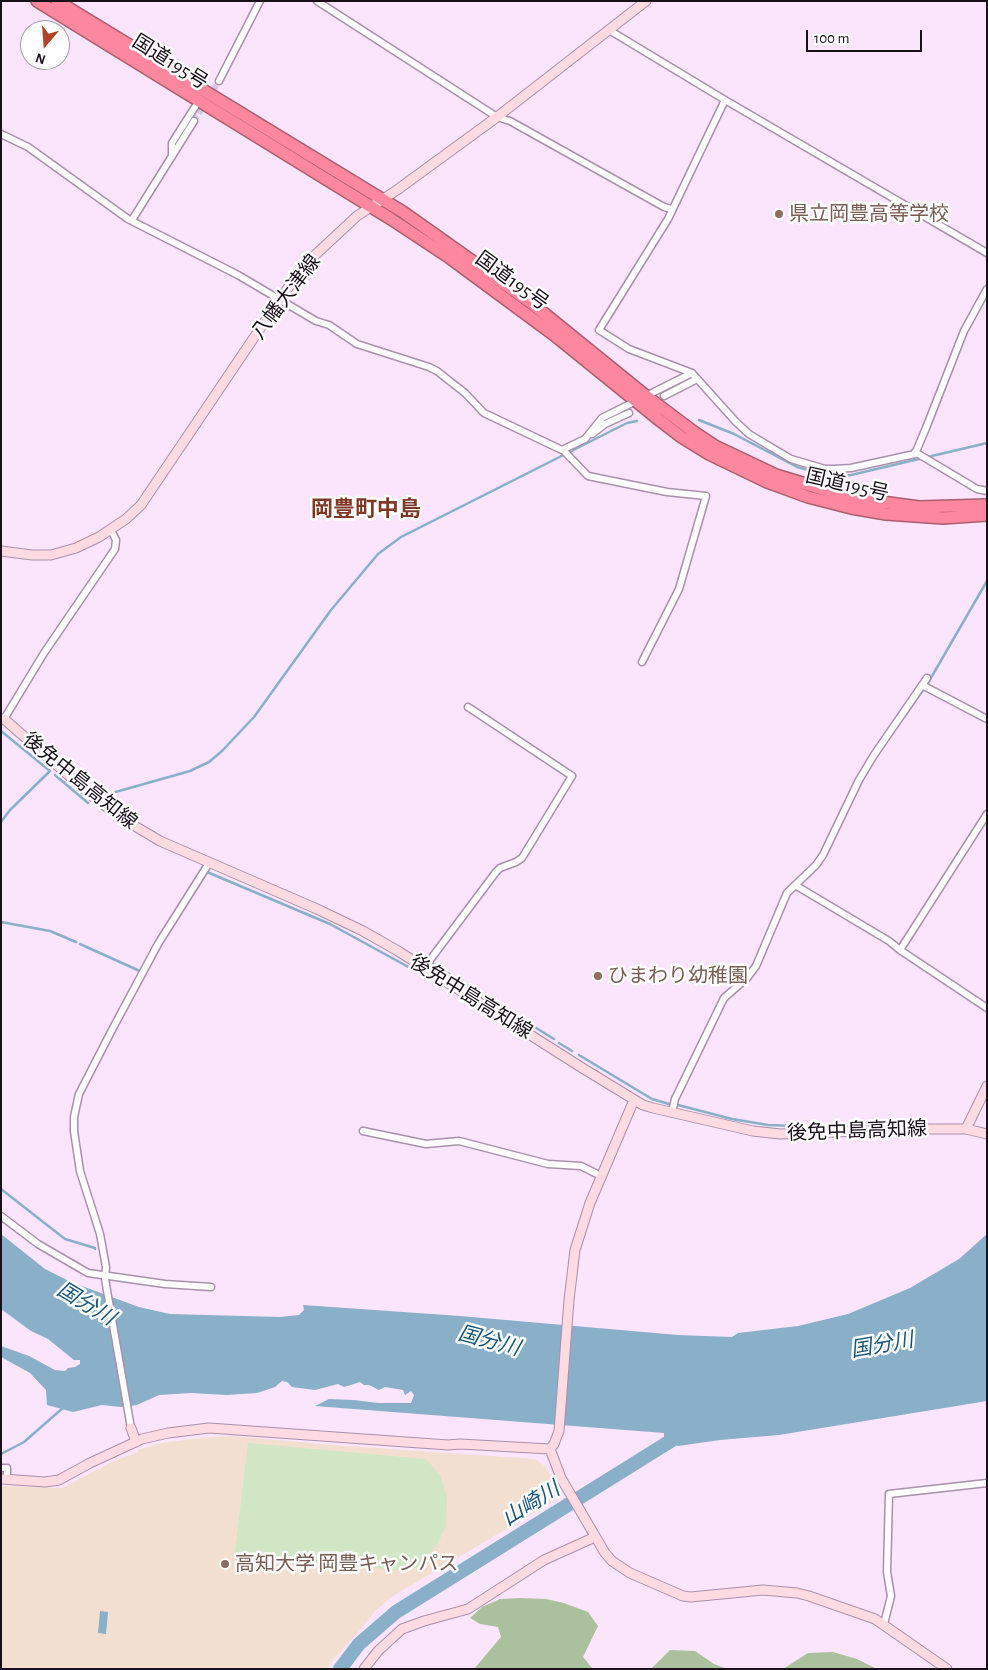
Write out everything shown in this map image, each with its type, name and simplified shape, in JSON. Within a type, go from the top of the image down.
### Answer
[{"type":"highway","name":"国道195号","points":[[37,1],[403,212],[503,282],[585,345],[646,396],[715,446],[776,475],[817,489],[852,498],[911,506],[987,505]]},
{"type":"highway","name":"国道195号","points":[[57,1],[201,97],[450,258],[553,334],[634,401],[680,436],[709,454],[767,482],[808,497],[851,508],[886,514],[943,518],[987,515]]},
{"type":"main road","name":"八幡大津線","points":[[1,551],[32,555],[51,555],[76,548],[112,530],[126,519],[141,505],[280,299],[303,267],[314,256],[357,216],[497,117],[646,1]]},
{"type":"main road","name":"後免中島高知線","points":[[3,719],[83,789],[123,819],[166,844],[317,908],[377,939],[634,1100],[653,1108],[753,1132],[780,1134],[919,1128],[966,1129],[987,1134]]},
{"type":"main road","points":[[966,1129],[987,1086]]},
{"type":"main road","points":[[634,1100],[590,1203],[575,1250],[569,1300],[560,1421],[556,1438],[550,1449],[570,1495],[612,1561],[620,1568],[673,1593],[691,1597],[763,1590],[809,1596],[875,1619],[947,1669]]},
{"type":"main road","points":[[131,1428],[136,1442]]},
{"type":"main road","points":[[4,1479],[44,1482],[59,1480],[90,1463],[136,1442],[168,1433],[208,1428],[440,1444],[550,1449]]},
{"type":"main road","points":[[364,1669],[378,1651],[402,1629],[468,1609],[544,1560],[595,1537]]},
{"type":"street","points":[[219,81],[260,1]]},
{"type":"street","points":[[317,1],[497,117],[510,121],[664,207],[671,209]]},
{"type":"street","points":[[609,30],[987,253]]},
{"type":"street","points":[[172,156],[172,144],[201,97]]},
{"type":"street","points":[[725,100],[671,209],[668,219],[599,330],[629,349],[692,373],[730,416],[749,434],[798,461],[825,469],[851,468],[915,454],[977,489],[987,491]]},
{"type":"street","points":[[132,220],[194,121]]},
{"type":"street","points":[[1,134],[28,147],[132,220],[238,275],[316,321],[329,325],[357,344],[437,371],[465,393],[484,413],[565,452],[588,476],[667,492],[706,496],[679,589],[642,662]]},
{"type":"street","points":[[921,456],[926,428],[964,332],[987,289]]},
{"type":"street","points":[[585,439],[602,418],[692,373]]},
{"type":"street","points":[[664,396],[698,379]]},
{"type":"street","points":[[565,452],[605,424],[629,413]]},
{"type":"street","points":[[3,719],[44,653],[115,549],[116,540],[112,530]]},
{"type":"street","points":[[672,1113],[675,1098],[724,998],[747,978],[756,966],[787,893],[816,865],[823,855],[859,780],[927,678]]},
{"type":"street","points":[[922,685],[987,719]]},
{"type":"street","points":[[424,968],[496,872],[500,868],[522,858],[572,776],[468,707]]},
{"type":"street","points":[[900,950],[987,814]]},
{"type":"street","points":[[131,1428],[105,1277],[106,1267],[98,1226],[82,1178],[78,1155],[74,1127],[76,1104],[84,1085],[155,950],[209,863]]},
{"type":"street","points":[[795,885],[889,941],[987,1008]]},
{"type":"street","points":[[363,1132],[426,1144],[459,1141],[548,1164],[580,1166],[601,1176]]},
{"type":"street","points":[[1,1216],[38,1244],[88,1273],[105,1277],[165,1284],[211,1287]]},
{"type":"street","points":[[1,1468],[7,1468],[4,1479]]},
{"type":"street","points":[[884,1624],[892,1596],[887,1572],[889,1494],[987,1483]]},
{"type":"shaded area","name":"高知大学 岡豊キャンパス","points":[[231,1436],[535,1459],[545,1466],[562,1496],[393,1596],[374,1612],[327,1669],[1,1669],[1,1486],[62,1488],[114,1461],[138,1452],[138,1450],[161,1443]]},
{"type":"green space","points":[[248,1443],[426,1459],[440,1475],[447,1497],[446,1527],[436,1546],[418,1567],[403,1571],[235,1552]]},
{"type":"green space","points":[[500,1599],[546,1599],[564,1603],[588,1612],[598,1626],[583,1657],[593,1669],[474,1669],[501,1637],[498,1627],[480,1624],[470,1618],[482,1607]]},
{"type":"green space","points":[[670,1650],[695,1651],[714,1664],[728,1669],[651,1669]]},
{"type":"green space","points":[[833,1652],[857,1659],[877,1669],[783,1669],[808,1653]]},
{"type":"water","name":"国分川","points":[[1,1234],[45,1269],[71,1282],[139,1307],[170,1314],[280,1317],[299,1315],[304,1310],[303,1305],[460,1316],[678,1335],[732,1337],[738,1333],[798,1326],[848,1314],[910,1288],[959,1259],[987,1234],[987,1401],[779,1435],[678,1446],[664,1438],[664,1433],[315,1406],[329,1399],[378,1403],[411,1403],[414,1395],[411,1391],[405,1395],[403,1390],[385,1387],[379,1390],[360,1382],[344,1387],[338,1384],[315,1390],[292,1387],[287,1382],[282,1381],[275,1387],[257,1393],[159,1395],[137,1405],[121,1407],[102,1405],[73,1412],[47,1405],[46,1390],[30,1373],[1,1357],[1,1346],[29,1356],[55,1370],[65,1371],[80,1364],[80,1360],[74,1360],[48,1339],[31,1331],[1,1309]]},
{"type":"water","points":[[100,1611],[108,1612],[106,1634],[98,1633]]},
{"type":"waterway","points":[[699,420],[734,434],[797,467],[831,476],[851,475],[987,443]]},
{"type":"waterway","points":[[105,795],[190,771],[209,762],[222,751],[254,717],[331,610],[378,554],[401,537],[627,423],[637,421]]},
{"type":"waterway","points":[[904,717],[928,683],[987,581]]},
{"type":"waterway","points":[[1,731],[50,771]]},
{"type":"waterway","points":[[1,822],[10,810],[50,771]]},
{"type":"waterway","points":[[55,775],[88,803]]},
{"type":"waterway","points":[[169,932],[207,872],[330,924],[423,975]]},
{"type":"waterway","points":[[1,922],[50,931],[76,942]]},
{"type":"waterway","points":[[80,944],[142,972]]},
{"type":"waterway","points":[[145,974],[161,945]]},
{"type":"waterway","points":[[432,965],[456,978]]},
{"type":"waterway","points":[[462,982],[554,1039]]},
{"type":"waterway","points":[[559,1043],[572,1051]]},
{"type":"waterway","points":[[579,1055],[652,1099],[669,1104]]},
{"type":"waterway","points":[[678,1105],[732,1119],[768,1125],[796,1126],[799,1121]]},
{"type":"waterway","points":[[1,1189],[65,1239],[95,1249]]},
{"type":"waterway","points":[[1,1454],[24,1442],[64,1407]]},
{"type":"waterway","name":"山崎川","points":[[340,1669],[359,1644],[396,1612],[685,1432]]},
{"type":"tunnel","points":[[194,121],[219,81]]},
{"type":"place","name":"県立岡豊高等学校","points":[[779,214]]},
{"type":"place","name":"ひまわり幼稚園","points":[[598,976]]},
{"type":"place","name":"高知大学 岡豊キャンパス","points":[[225,1564]]},
{"type":"district","name":"岡豊町中島","points":[[366,509]]}]
